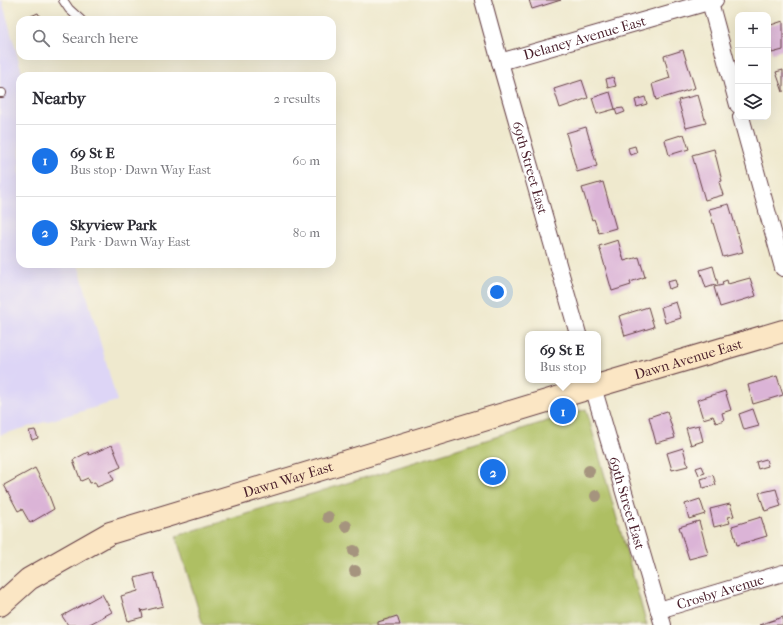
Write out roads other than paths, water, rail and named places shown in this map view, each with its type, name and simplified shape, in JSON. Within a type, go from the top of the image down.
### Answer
[{"type":"street","name":"69th Street East","points":[[484,0],[500,62],[577,331]]},
{"type":"street","name":"Delaney Avenue East","points":[[500,62],[712,1]]},
{"type":"street","points":[[712,1],[735,93]]},
{"type":"street","points":[[742,120],[783,268]]},
{"type":"street","name":"Dawn Avenue East","points":[[601,382],[783,331]]},
{"type":"street","name":"69th Street East","points":[[592,384],[661,618]]},
{"type":"street","name":"Dawn Way East","points":[[0,605],[29,579],[110,533],[592,384]]},
{"type":"street","name":"Crosby Avenue","points":[[661,618],[783,573]]},
{"type":"lane","points":[[63,0],[69,9],[77,16]]},
{"type":"place","name":"69 St E","points":[[563,411]]},
{"type":"place","name":"Skyview Park","points":[[493,472]]}]
